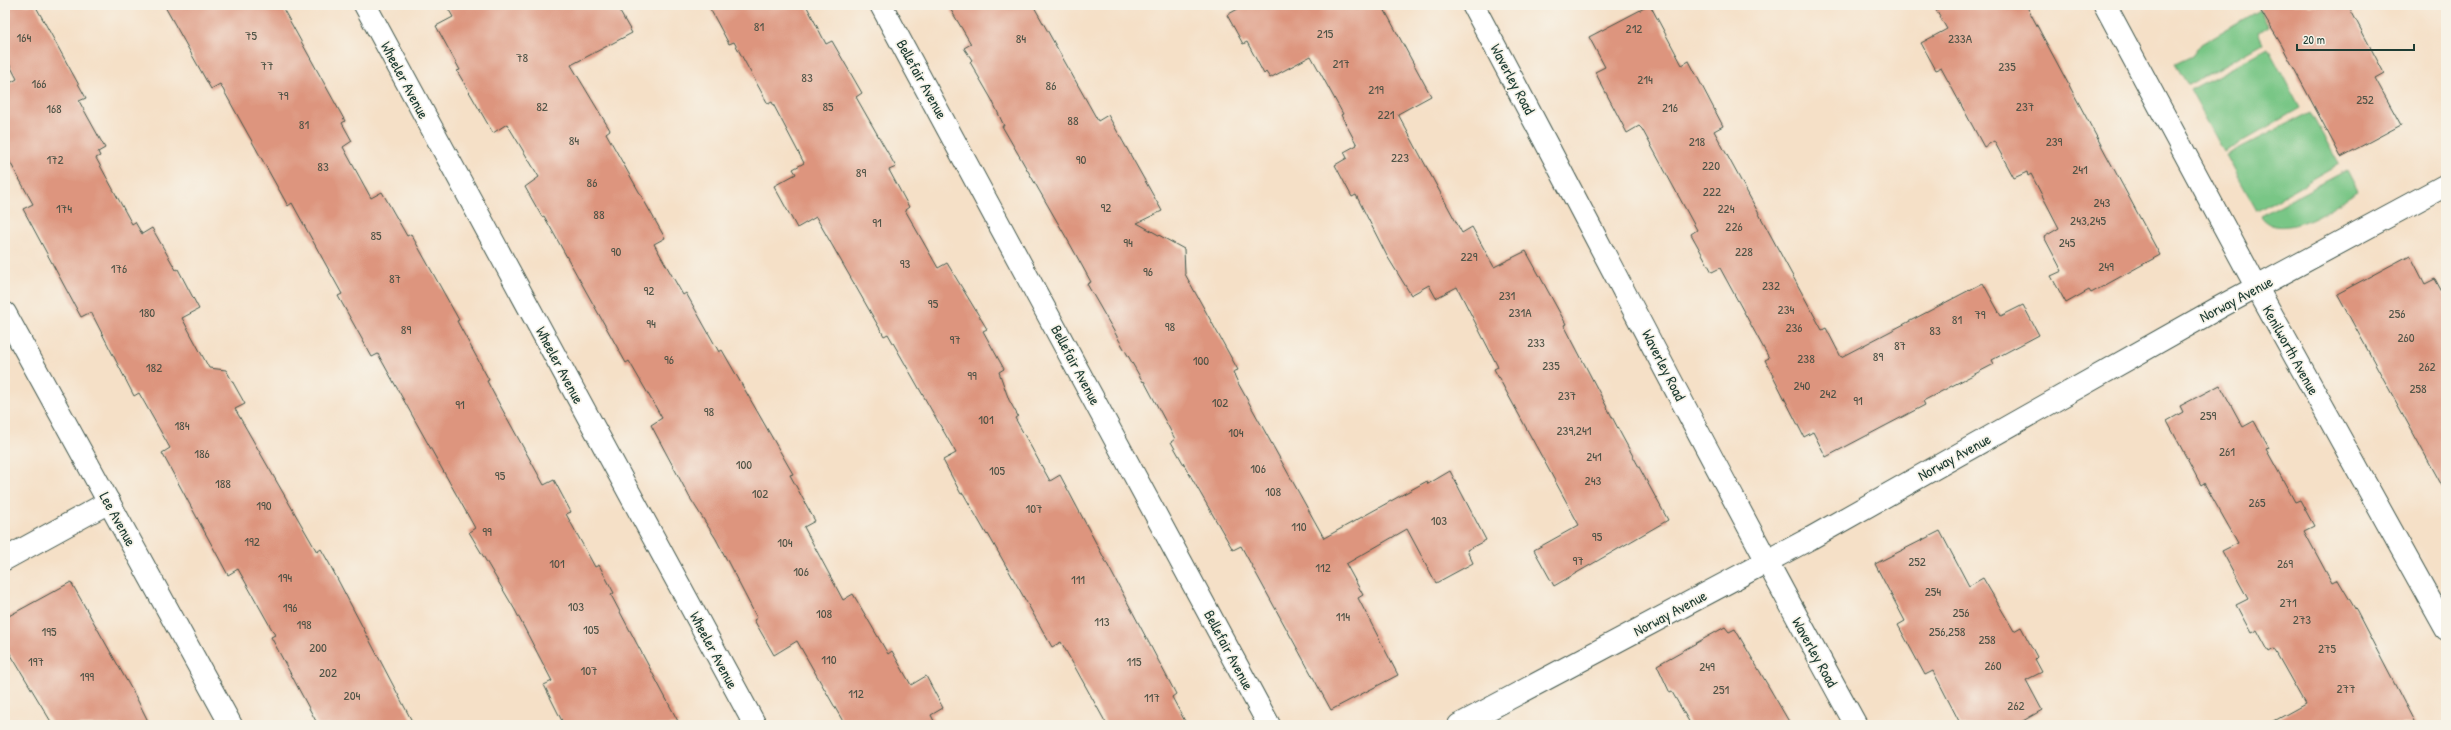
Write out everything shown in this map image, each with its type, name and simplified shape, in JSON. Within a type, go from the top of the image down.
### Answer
[{"type":"street","name":"Wheeler Avenue","points":[[364,5],[755,725]]},
{"type":"street","name":"Bellefair Avenue","points":[[881,5],[1269,725]]},
{"type":"street","name":"Waverley Road","points":[[1473,5],[1612,264],[1766,562],[1856,725]]},
{"type":"street","name":"Kenilworth Avenue","points":[[2105,5],[2256,288],[2446,629]]},
{"type":"street","name":"Norway Avenue","points":[[1459,725],[1766,562],[2256,288],[2446,185]]},
{"type":"street","name":"Lee Avenue","points":[[5,314],[231,725]]},
{"type":"street","points":[[5,559],[109,502]]},
{"type":"green space","points":[[2259,10],[2269,27],[2258,32],[2263,43],[2188,85],[2175,64],[2192,56],[2201,44]]},
{"type":"green space","points":[[2268,48],[2300,108],[2224,152],[2190,90]]},
{"type":"green space","points":[[2310,112],[2339,164],[2257,211],[2226,155]]},
{"type":"green space","points":[[2347,170],[2358,191],[2323,213],[2294,225],[2281,227],[2269,224],[2260,216]]},
{"type":"building","points":[[5,5],[35,5],[86,98],[79,101],[105,148],[98,152],[100,156],[96,158],[132,224],[135,222],[142,234],[152,228],[176,270],[178,269],[199,309],[182,318],[209,368],[226,370],[245,404],[235,409],[317,552],[321,549],[329,563],[414,725],[318,725],[271,637],[275,635],[238,569],[228,575],[162,453],[170,448],[139,393],[134,396],[91,312],[81,317],[23,209],[33,204],[5,153],[5,86],[17,79],[5,56]]},
{"type":"building","points":[[164,5],[281,5],[345,121],[342,123],[352,141],[343,147],[371,198],[382,192],[407,236],[411,234],[459,320],[457,321],[489,380],[487,381],[544,485],[554,480],[571,512],[566,514],[595,567],[599,565],[614,593],[611,595],[680,725],[564,725],[544,685],[552,681],[515,610],[469,532],[475,528],[378,354],[372,357],[338,296],[342,294],[292,203],[288,206],[220,84],[211,89]]},
{"type":"building","points":[[446,5],[616,5],[632,33],[571,65],[610,130],[606,133],[665,238],[654,244],[683,295],[686,293],[719,352],[722,350],[793,474],[790,475],[815,521],[804,527],[843,600],[853,594],[888,654],[892,651],[911,685],[926,676],[943,708],[931,715],[936,725],[845,725],[797,641],[774,655],[754,620],[757,618],[716,539],[690,498],[651,425],[662,418],[629,361],[626,363],[544,216],[542,217],[525,187],[539,177],[507,124],[493,133],[457,71],[460,70],[436,26],[453,17]]},
{"type":"building","points":[[708,5],[806,5],[826,44],[832,41],[862,93],[856,97],[896,167],[889,170],[909,207],[905,210],[938,268],[947,263],[987,329],[983,331],[1004,369],[999,372],[1009,400],[1018,416],[1015,418],[1050,481],[1060,475],[1176,694],[1172,697],[1187,725],[1107,725],[1061,642],[1052,647],[988,534],[987,535],[963,493],[961,494],[943,460],[956,453],[888,334],[884,336],[816,217],[797,228],[774,186],[796,174],[793,169],[804,163],[772,102],[768,104],[734,42],[729,44]]},
{"type":"building","points":[[948,5],[1033,5],[1098,121],[1108,115],[1162,211],[1137,223],[1184,249],[1185,274],[1238,370],[1233,372],[1238,383],[1324,538],[1427,481],[1428,484],[1450,471],[1486,540],[1467,550],[1473,563],[1436,583],[1407,529],[1346,564],[1363,595],[1358,598],[1398,675],[1331,710],[1241,546],[1233,550],[1171,442],[1175,439],[1144,381],[1143,382],[1087,284],[1091,282],[1002,126],[1004,126],[992,100],[970,62],[972,60],[964,48],[971,44]]},
{"type":"building","points":[[1245,5],[1382,5],[1431,96],[1398,114],[1462,233],[1472,227],[1494,267],[1526,251],[1566,324],[1564,325],[1622,436],[1668,520],[1554,586],[1534,550],[1579,525],[1494,369],[1498,367],[1457,287],[1436,298],[1429,285],[1411,295],[1387,256],[1356,195],[1352,197],[1335,165],[1347,158],[1344,152],[1357,145],[1341,115],[1343,114],[1311,56],[1270,78],[1266,72],[1264,74],[1247,42],[1243,44],[1227,15]]},
{"type":"building","points":[[1650,5],[1682,65],[1689,61],[1723,126],[1714,131],[1822,330],[1826,328],[1841,357],[1983,283],[2001,316],[2023,305],[2039,335],[1992,360],[1994,364],[1923,401],[1925,405],[1826,457],[1813,432],[1804,437],[1765,360],[1769,358],[1720,268],[1712,272],[1691,234],[1697,230],[1642,129],[1639,126],[1627,133],[1595,72],[1605,67],[1589,37]]},
{"type":"building","points":[[1933,5],[2026,5],[2160,255],[2091,293],[2089,290],[2066,303],[2051,276],[2062,271],[2044,237],[2059,228],[2031,174],[2028,176],[2027,172],[2014,178],[1994,141],[1984,147],[1941,68],[1936,70],[1921,43],[1947,29]]},
{"type":"building","points":[[2257,5],[2348,5],[2384,73],[2375,78],[2401,125],[2341,157],[2281,44]]},
{"type":"building","points":[[2410,255],[2425,284],[2435,279],[2446,299],[2446,493],[2337,294]]},
{"type":"building","points":[[2220,385],[2243,427],[2254,421],[2269,448],[2266,449],[2295,502],[2300,500],[2314,526],[2304,531],[2332,583],[2338,580],[2357,612],[2416,725],[2267,725],[2305,704],[2274,649],[2269,652],[2257,630],[2251,633],[2236,605],[2248,599],[2222,551],[2238,543],[2204,483],[2201,485],[2167,421],[2183,412],[2180,406]]},
{"type":"building","points":[[1940,531],[1969,586],[1983,578],[2014,631],[2021,627],[2037,657],[2035,659],[2042,672],[2026,680],[2042,710],[2016,725],[1961,725],[1933,671],[1925,675],[1898,625],[1905,621],[1875,564]]},
{"type":"building","points":[[71,582],[150,725],[53,725],[5,645],[5,618]]},
{"type":"building","points":[[1725,627],[1729,632],[1735,629],[1791,725],[1691,725],[1672,692],[1670,693],[1657,665]]}]
